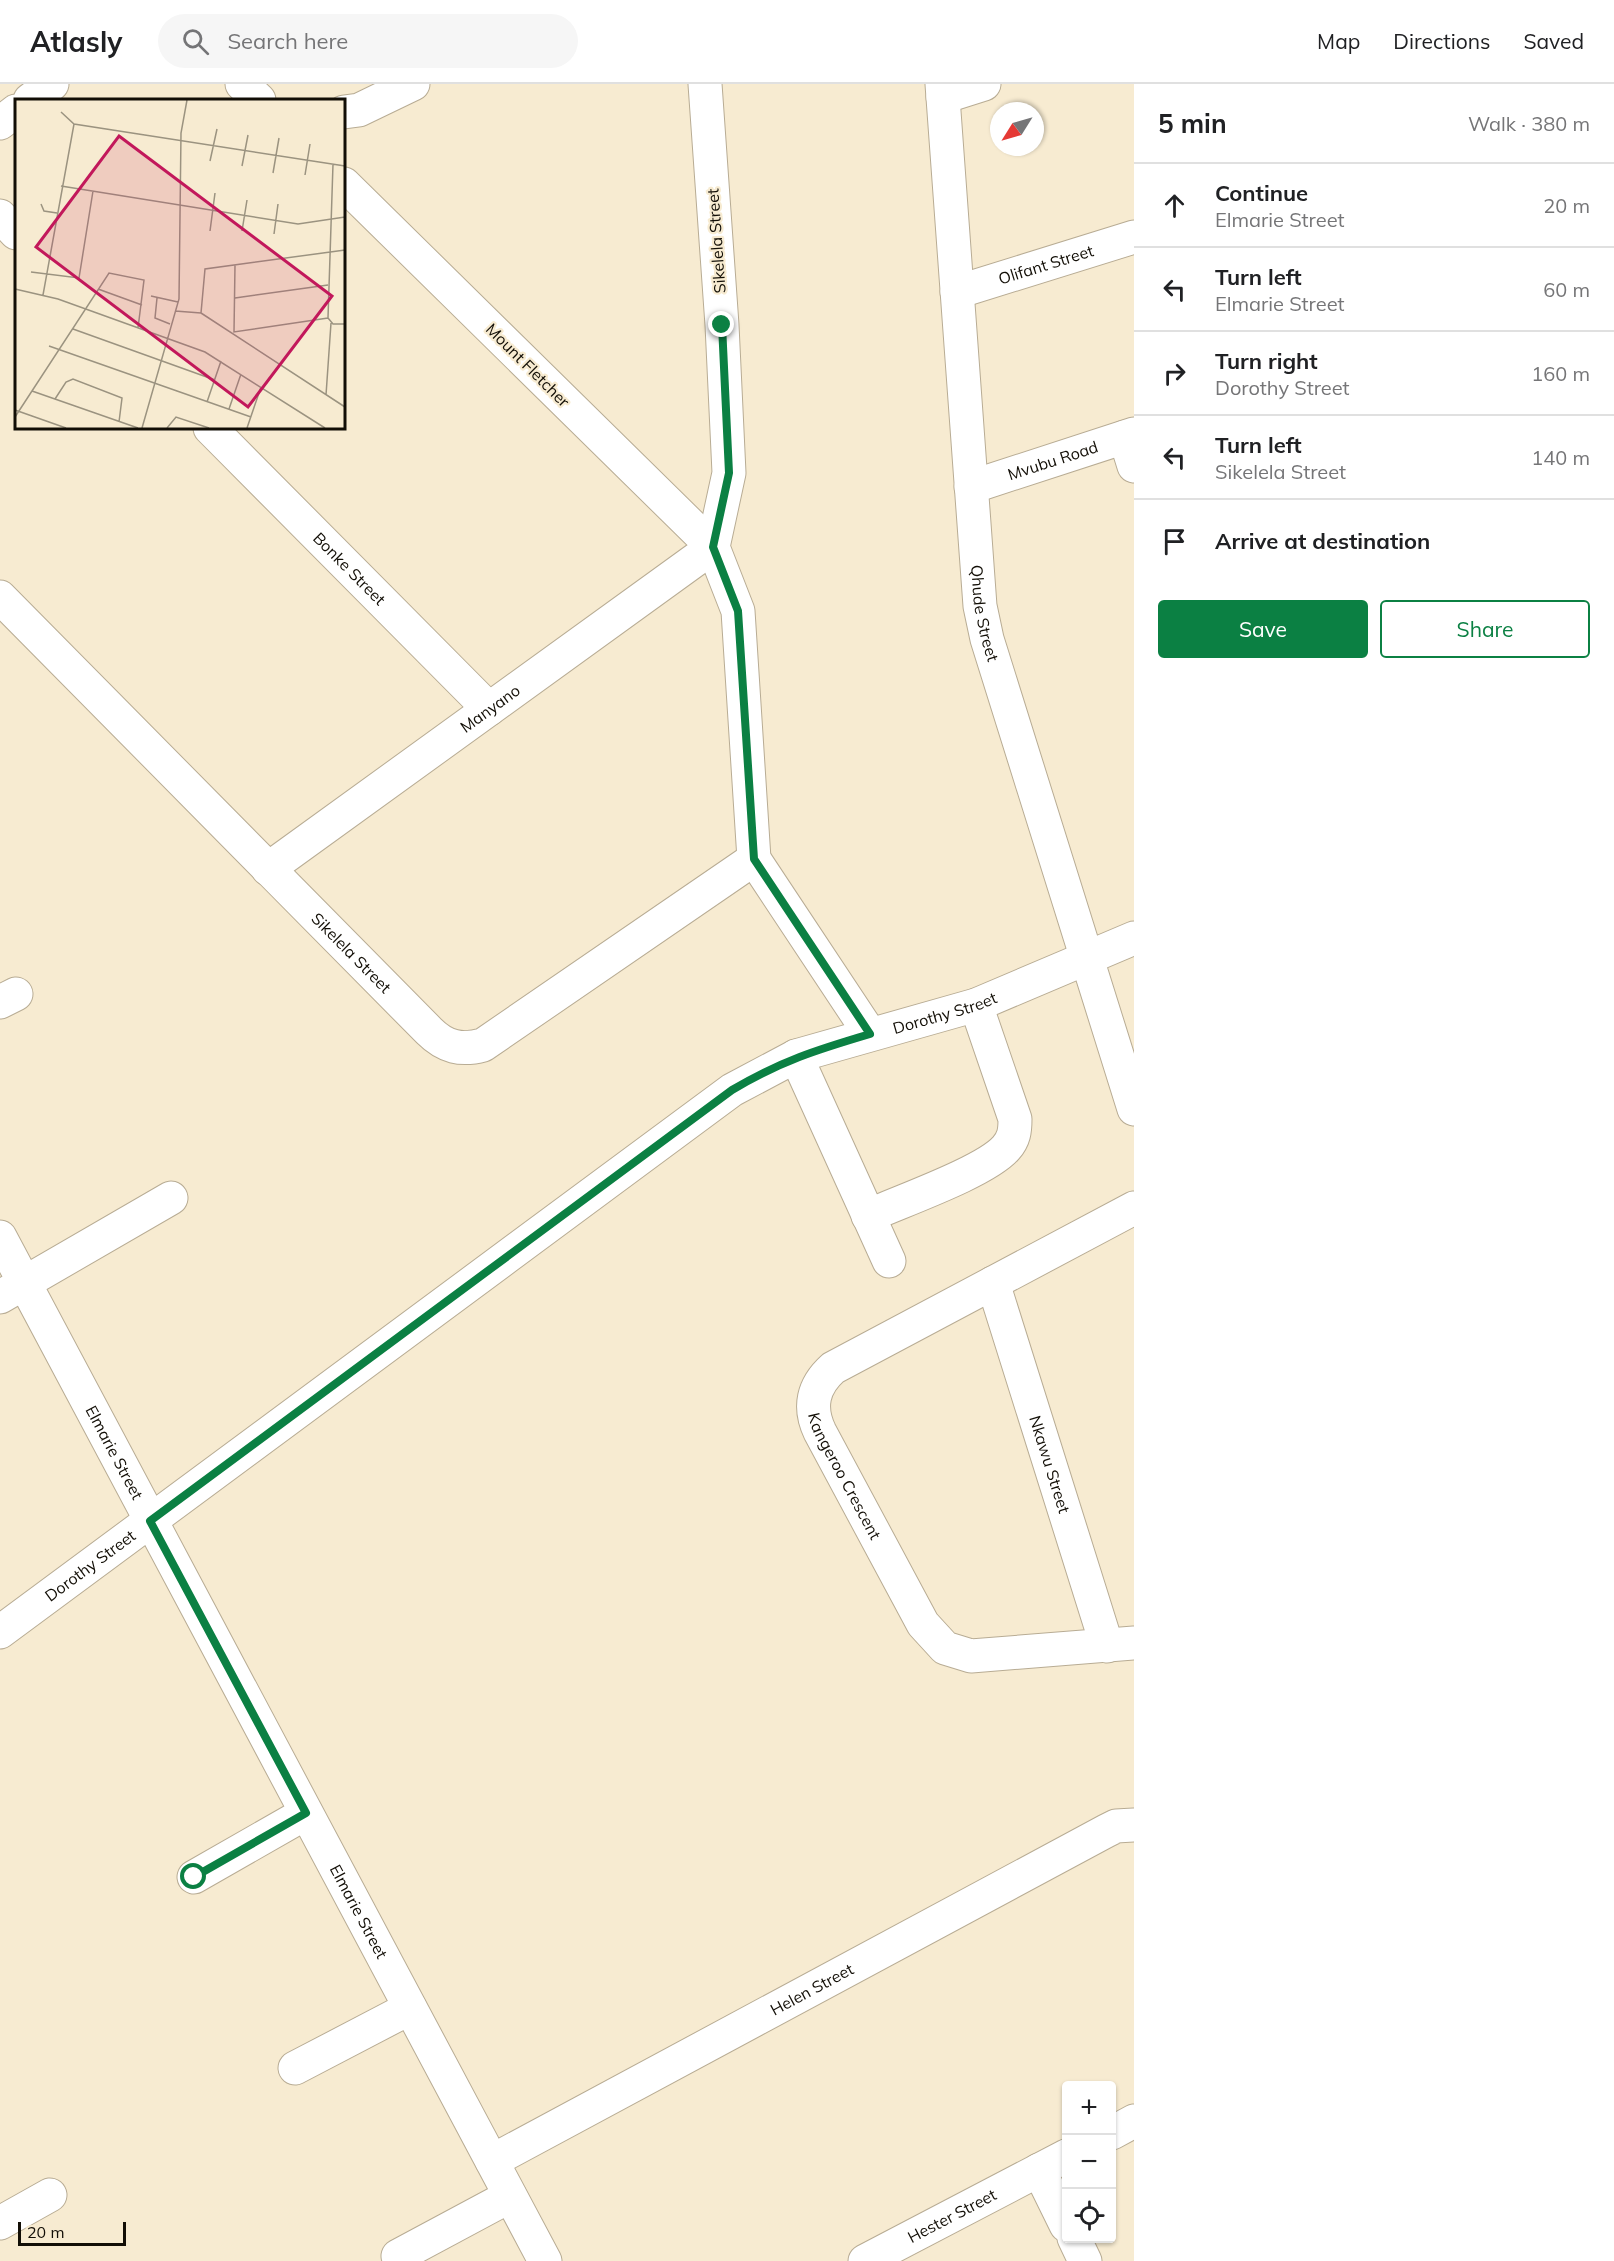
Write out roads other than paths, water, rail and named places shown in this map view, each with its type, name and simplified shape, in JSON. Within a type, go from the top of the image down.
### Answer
[{"type":"street","points":[[31,99],[52,84]]},
{"type":"street","points":[[242,84],[258,99]]},
{"type":"street","points":[[345,112],[359,110],[413,84]]},
{"type":"street","name":"Sikelela Street","points":[[705,84],[722,325],[729,473],[713,547]]},
{"type":"street","points":[[942,90],[984,84]]},
{"type":"street","name":"Qhude Street","points":[[942,90],[980,606],[987,639],[1134,1109]]},
{"type":"street","points":[[0,123],[15,112]]},
{"type":"street","name":"Mount Fletcher","points":[[345,185],[713,547]]},
{"type":"street","points":[[0,216],[15,231]]},
{"type":"street","name":"Olifant Street","points":[[957,292],[1134,237]]},
{"type":"street","name":"Bonke Street","points":[[211,429],[489,709]]},
{"type":"street","name":"Mvubu Road","points":[[971,487],[1131,446]]},
{"type":"street","points":[[713,547],[738,611],[754,859],[870,1034]]},
{"type":"street","name":"Manyano","points":[[268,869],[713,547]]},
{"type":"street","name":"Sikelela Street","points":[[0,597],[437,1039],[459,1049],[483,1045],[493,1039],[754,859]]},
{"type":"street","name":"Dorothy Street","points":[[0,1632],[732,1090],[771,1067],[796,1056],[976,1005],[1134,938]]},
{"type":"street","points":[[868,1216],[988,1163],[1006,1148],[1015,1134],[1015,1119],[976,1005]]},
{"type":"street","points":[[796,1056],[889,1261]]},
{"type":"street","points":[[12,1290],[171,1198]]},
{"type":"street","name":"Kangeroo Crescent","points":[[1120,1644],[971,1656],[945,1648],[932,1638],[815,1421],[813,1398],[821,1381],[833,1368],[1134,1208]]},
{"type":"street","name":"Elmarie Street","points":[[0,1237],[12,1290],[150,1521],[545,2261]]},
{"type":"street","name":"Nkawu Street","points":[[993,1283],[1120,1644]]},
{"type":"street","points":[[194,1877],[306,1813]]},
{"type":"street","name":"Helen Street","points":[[492,2162],[1106,1831],[1116,1826],[1134,1825]]},
{"type":"street","points":[[295,2068],[410,2008]]},
{"type":"street","points":[[1116,2131],[1134,2121]]},
{"type":"street","name":"Hester Street","points":[[865,2261],[1053,2163],[1062,2206]]},
{"type":"street","points":[[0,2223],[50,2195]]},
{"type":"street","points":[[398,2256],[510,2196]]},
{"type":"street","points":[[1076,2243],[1085,2261]]}]
